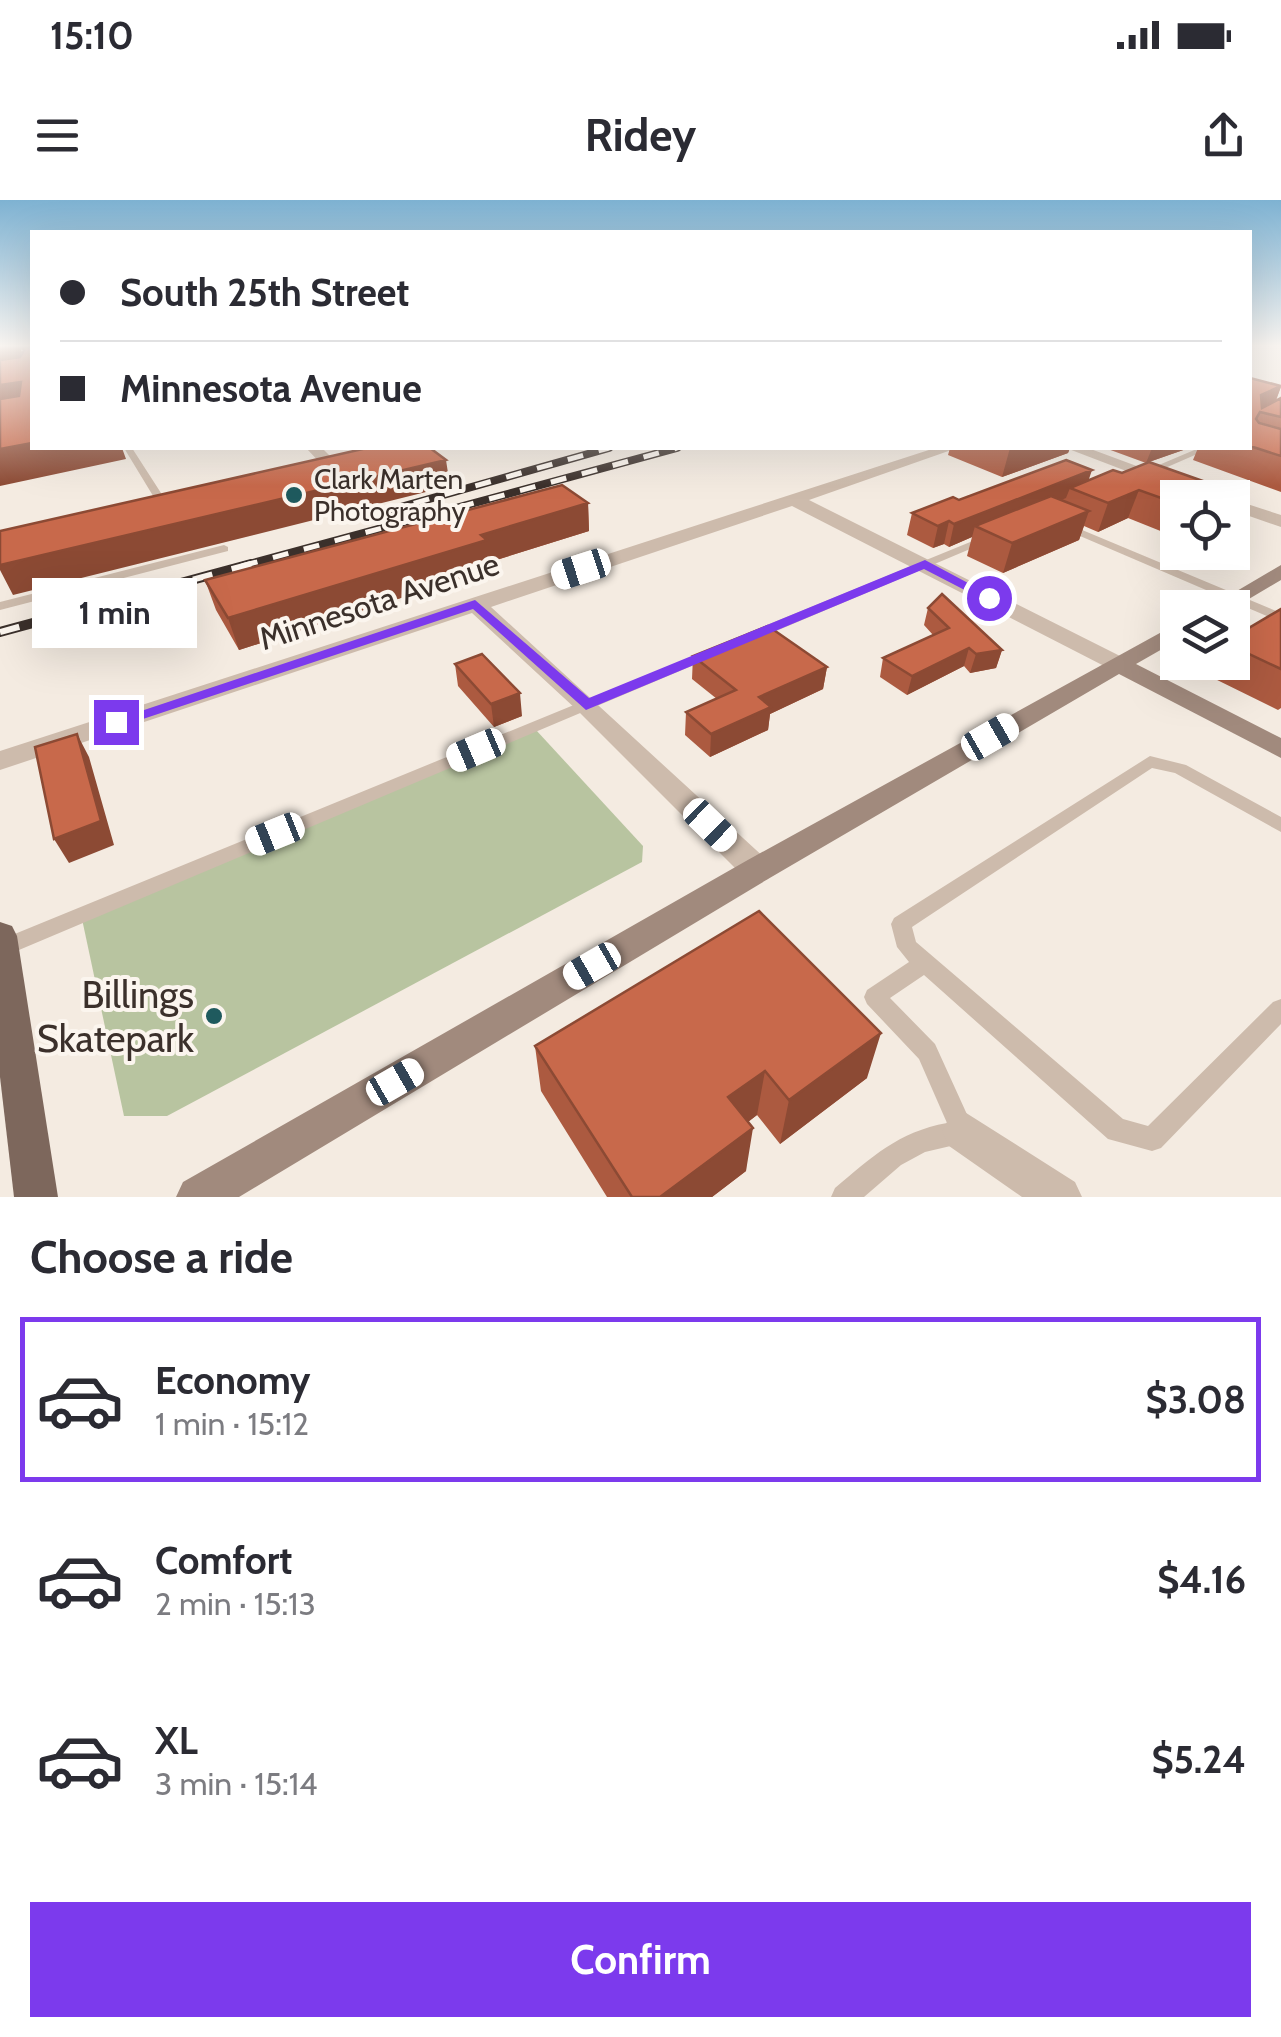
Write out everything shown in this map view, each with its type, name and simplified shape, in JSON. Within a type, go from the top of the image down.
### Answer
[{"type":"main road","points":[[1,944],[36,1197]]},
{"type":"street","points":[[316,450],[333,467]]},
{"type":"street","name":"Minnesota Avenue","points":[[0,760],[943,450]]},
{"type":"street","points":[[1078,450],[1160,483]]},
{"type":"street","points":[[794,499],[1281,750]]},
{"type":"street","points":[[1250,510],[1281,521]]},
{"type":"street","points":[[1248,590],[1281,571]]},
{"type":"street","points":[[475,604],[586,704],[757,870]]},
{"type":"street","points":[[198,1197],[1160,640]]},
{"type":"street","points":[[963,1132],[1060,1197]]},
{"type":"lane","points":[[129,450],[164,507]]},
{"type":"lane","points":[[1136,476],[1201,450]]},
{"type":"lane","points":[[1041,516],[1198,590]]},
{"type":"lane","points":[[737,642],[1008,530]]},
{"type":"lane","points":[[0,606],[224,549]]},
{"type":"lane","points":[[1250,610],[1281,618]]},
{"type":"lane","points":[[1,944],[720,649]]},
{"type":"lane","points":[[1281,825],[1180,769],[1150,762],[901,924],[907,947],[1117,1130],[1152,1139],[1281,1010]]},
{"type":"lane","points":[[860,1193],[892,1156],[922,1140],[963,1132],[928,1052],[875,997],[924,963]]},
{"type":"green space","points":[[536,730],[643,846],[642,862],[167,1116],[124,1116],[82,919]]},
{"type":"building","points":[[30,394],[30,443],[0,449],[0,399]]},
{"type":"building","points":[[1252,394],[1264,394],[1261,395],[1262,408],[1281,398],[1281,417],[1260,412],[1256,419],[1281,429],[1281,456],[1252,447]]},
{"type":"building","points":[[358,450],[433,450],[446,460],[0,565],[0,531]]},
{"type":"building","points":[[1066,460],[1092,470],[954,524],[949,521],[938,526],[912,513],[953,497],[959,500]]},
{"type":"building","points":[[1149,462],[1200,480],[1160,480],[1160,498],[1139,490],[1108,503],[1070,488],[1113,470],[1122,473]]},
{"type":"building","points":[[562,485],[588,503],[481,535],[487,540],[228,618],[205,580]]},
{"type":"building","points":[[1051,496],[1089,511],[1012,543],[975,526]]},
{"type":"building","points":[[942,594],[1002,650],[976,654],[969,648],[912,676],[883,658],[949,628],[928,608]]},
{"type":"building","points":[[1281,609],[1281,669],[1250,654],[1250,627]]},
{"type":"building","points":[[768,626],[827,667],[759,697],[771,707],[711,734],[686,712],[736,690],[693,656]]},
{"type":"building","points":[[482,654],[520,693],[491,704],[455,664]]},
{"type":"building","points":[[77,734],[101,821],[54,839],[35,747]]},
{"type":"building","points":[[759,911],[881,1033],[789,1100],[765,1071],[728,1097],[753,1128],[660,1197],[632,1197],[535,1046]]},
{"type":"railway","points":[[383,512],[602,450]]},
{"type":"railway","points":[[242,566],[670,450]]},
{"type":"railway","points":[[0,632],[251,564]]},
{"type":"place","name":"Clark Marten Photography","points":[[294,495]]},
{"type":"place","name":"Billings Skatepark","points":[[214,1016]]},
{"type":"route","points":[[116,722],[475,604],[586,704],[925,564],[989,598]]}]
